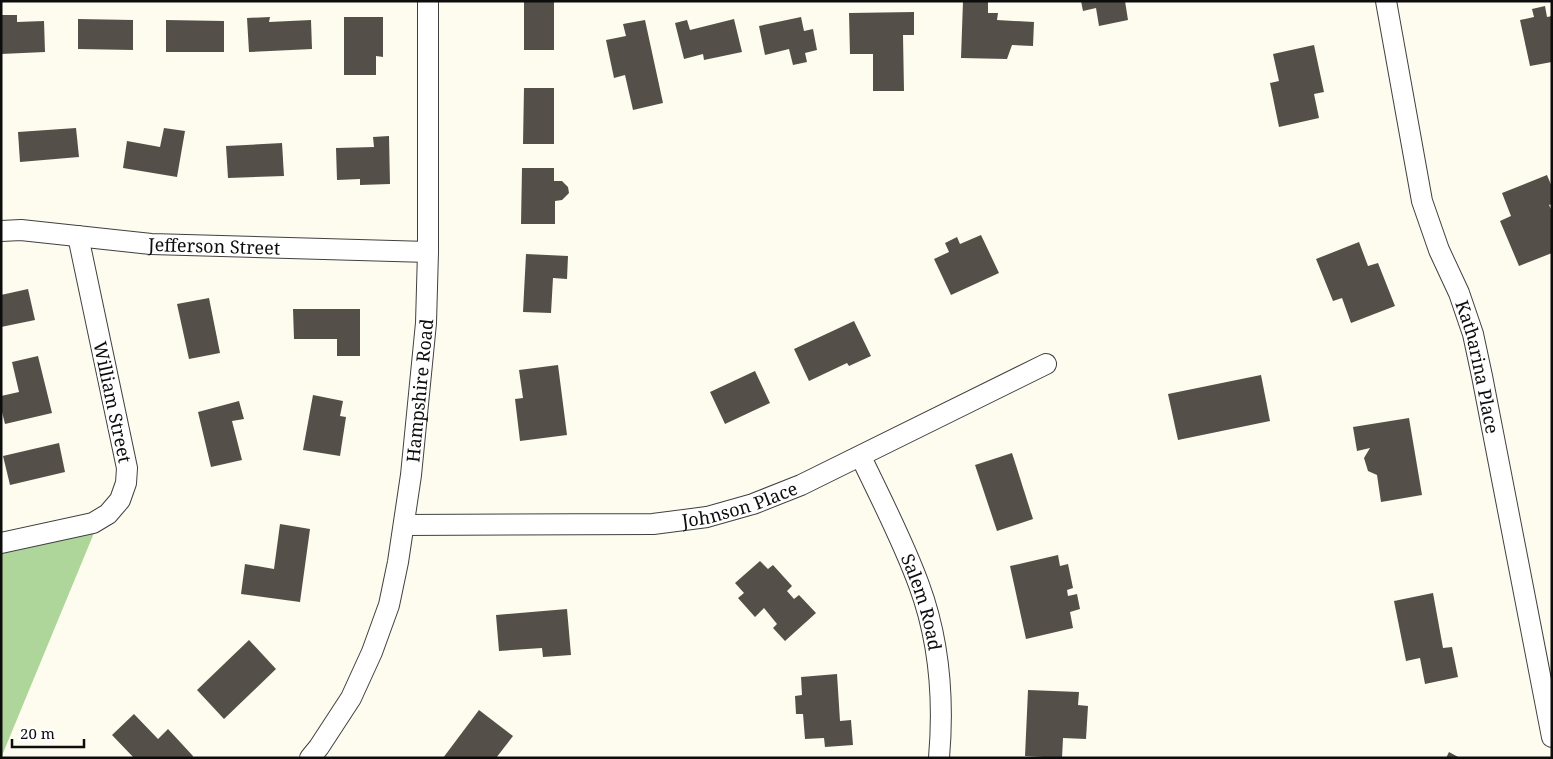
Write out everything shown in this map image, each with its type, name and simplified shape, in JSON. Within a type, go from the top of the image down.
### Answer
[{"type":"street","name":"Hampshire Road","points":[[310,758],[351,698],[372,652],[388,604],[404,525],[426,323],[428,252],[428,1]]},
{"type":"street","name":"Katharina Place","points":[[1386,1],[1422,200],[1439,250],[1459,293],[1473,334],[1479,359],[1552,737]]},
{"type":"street","name":"Jefferson Street","points":[[1,231],[21,230],[151,244],[428,252]]},
{"type":"street","name":"William Street","points":[[1,543],[93,523],[108,514],[120,500],[126,483],[127,468],[78,236]]},
{"type":"street","name":"Johnson Place","points":[[404,525],[653,524],[707,517],[753,504],[801,485],[1046,364]]},
{"type":"street","name":"Salem Road","points":[[861,457],[899,536],[920,586],[933,635],[939,677],[941,727],[939,758]]},
{"type":"green space","points":[[94,533],[1,758],[1,554]]},
{"type":"building","points":[[524,1],[554,1],[554,50],[524,50]]},
{"type":"building","points":[[963,1],[988,2],[988,13],[998,13],[997,20],[1034,22],[1033,46],[1012,45],[1007,59],[961,58]]},
{"type":"building","points":[[1081,1],[1125,1],[1128,20],[1099,26],[1096,8],[1083,11]]},
{"type":"building","points":[[1545,6],[1547,17],[1552,16],[1552,62],[1530,66],[1520,20],[1534,17],[1532,9]]},
{"type":"building","points":[[914,12],[914,35],[903,35],[904,91],[873,91],[873,54],[850,54],[849,13]]},
{"type":"building","points":[[1,15],[17,15],[17,22],[44,21],[45,52],[1,54]]},
{"type":"building","points":[[270,17],[269,22],[311,20],[312,49],[249,52],[247,18]]},
{"type":"building","points":[[344,17],[383,17],[383,57],[376,56],[376,75],[344,75]]},
{"type":"building","points":[[801,17],[804,31],[813,29],[817,50],[805,53],[807,62],[793,65],[789,49],[765,55],[759,26]]},
{"type":"building","points":[[78,19],[133,20],[133,50],[78,49]]},
{"type":"building","points":[[734,19],[742,52],[704,60],[703,54],[684,59],[675,23],[687,20],[690,30]]},
{"type":"building","points":[[166,20],[224,21],[224,52],[166,52]]},
{"type":"building","points":[[645,20],[663,103],[633,110],[625,75],[614,78],[606,40],[626,36],[623,24]]},
{"type":"building","points":[[1314,45],[1324,92],[1314,94],[1319,118],[1279,127],[1270,83],[1279,81],[1273,54]]},
{"type":"building","points":[[524,88],[554,88],[554,144],[523,144]]},
{"type":"building","points":[[76,128],[79,157],[20,162],[18,132]]},
{"type":"building","points":[[164,128],[185,131],[177,177],[123,168],[127,141],[160,147]]},
{"type":"building","points":[[389,136],[390,184],[360,185],[360,179],[337,180],[336,148],[374,147],[373,137]]},
{"type":"building","points":[[282,143],[284,176],[228,178],[226,146]]},
{"type":"building","points":[[522,168],[554,168],[554,181],[562,181],[568,187],[569,193],[562,200],[555,201],[555,224],[521,224]]},
{"type":"building","points":[[1547,175],[1552,187],[1552,204],[1549,205],[1552,211],[1552,253],[1519,266],[1500,221],[1511,216],[1502,193]]},
{"type":"building","points":[[981,235],[999,273],[951,295],[934,259],[949,252],[945,243],[957,237],[960,244]]},
{"type":"building","points":[[1359,242],[1368,266],[1378,263],[1395,306],[1351,323],[1342,298],[1333,301],[1316,259]]},
{"type":"building","points":[[526,254],[568,256],[567,279],[553,278],[551,313],[523,312]]},
{"type":"building","points":[[28,289],[35,320],[1,327],[1,295]]},
{"type":"building","points":[[209,298],[220,353],[189,359],[177,304]]},
{"type":"building","points":[[293,309],[360,309],[360,356],[337,356],[337,339],[294,339]]},
{"type":"building","points":[[854,321],[871,356],[849,366],[847,363],[809,381],[794,349]]},
{"type":"building","points":[[38,356],[52,413],[5,424],[1,408],[1,396],[19,392],[12,362]]},
{"type":"building","points":[[558,365],[567,435],[520,441],[515,399],[523,398],[519,370]]},
{"type":"building","points":[[755,371],[770,403],[725,424],[710,392]]},
{"type":"building","points":[[1261,375],[1270,421],[1178,440],[1168,394]]},
{"type":"building","points":[[313,395],[343,401],[340,416],[346,417],[340,456],[303,450]]},
{"type":"building","points":[[239,401],[244,419],[232,421],[242,460],[211,467],[198,412]]},
{"type":"building","points":[[1409,418],[1422,495],[1381,502],[1377,475],[1368,471],[1364,458],[1370,448],[1357,451],[1353,427]]},
{"type":"building","points":[[59,443],[65,472],[10,485],[3,456]]},
{"type":"building","points":[[1012,453],[1033,519],[997,531],[975,465]]},
{"type":"building","points":[[280,524],[310,529],[300,602],[241,594],[245,564],[274,569]]},
{"type":"building","points":[[1058,555],[1060,566],[1068,564],[1073,588],[1067,590],[1068,596],[1077,594],[1080,609],[1070,612],[1073,628],[1026,639],[1010,566]]},
{"type":"building","points":[[760,561],[768,569],[773,565],[792,586],[787,591],[794,599],[799,595],[816,613],[785,641],[773,628],[777,624],[764,608],[755,617],[738,598],[744,593],[735,583]]},
{"type":"building","points":[[1433,593],[1443,648],[1452,647],[1458,677],[1425,684],[1420,658],[1406,661],[1394,601]]},
{"type":"building","points":[[567,609],[571,655],[543,657],[542,648],[499,651],[496,615]]},
{"type":"building","points":[[249,640],[276,669],[224,719],[197,690]]},
{"type":"building","points":[[837,674],[840,721],[851,720],[853,745],[825,747],[824,738],[805,739],[803,714],[796,714],[795,696],[802,695],[801,677]]},
{"type":"building","points":[[1028,690],[1079,692],[1078,705],[1088,706],[1086,739],[1063,738],[1062,758],[1025,756]]},
{"type":"building","points":[[479,710],[513,736],[496,758],[443,758]]},
{"type":"building","points":[[134,714],[158,739],[168,729],[193,756],[192,758],[134,758],[112,735]]},
{"type":"building","points":[[1449,752],[1460,758],[1446,758]]}]
